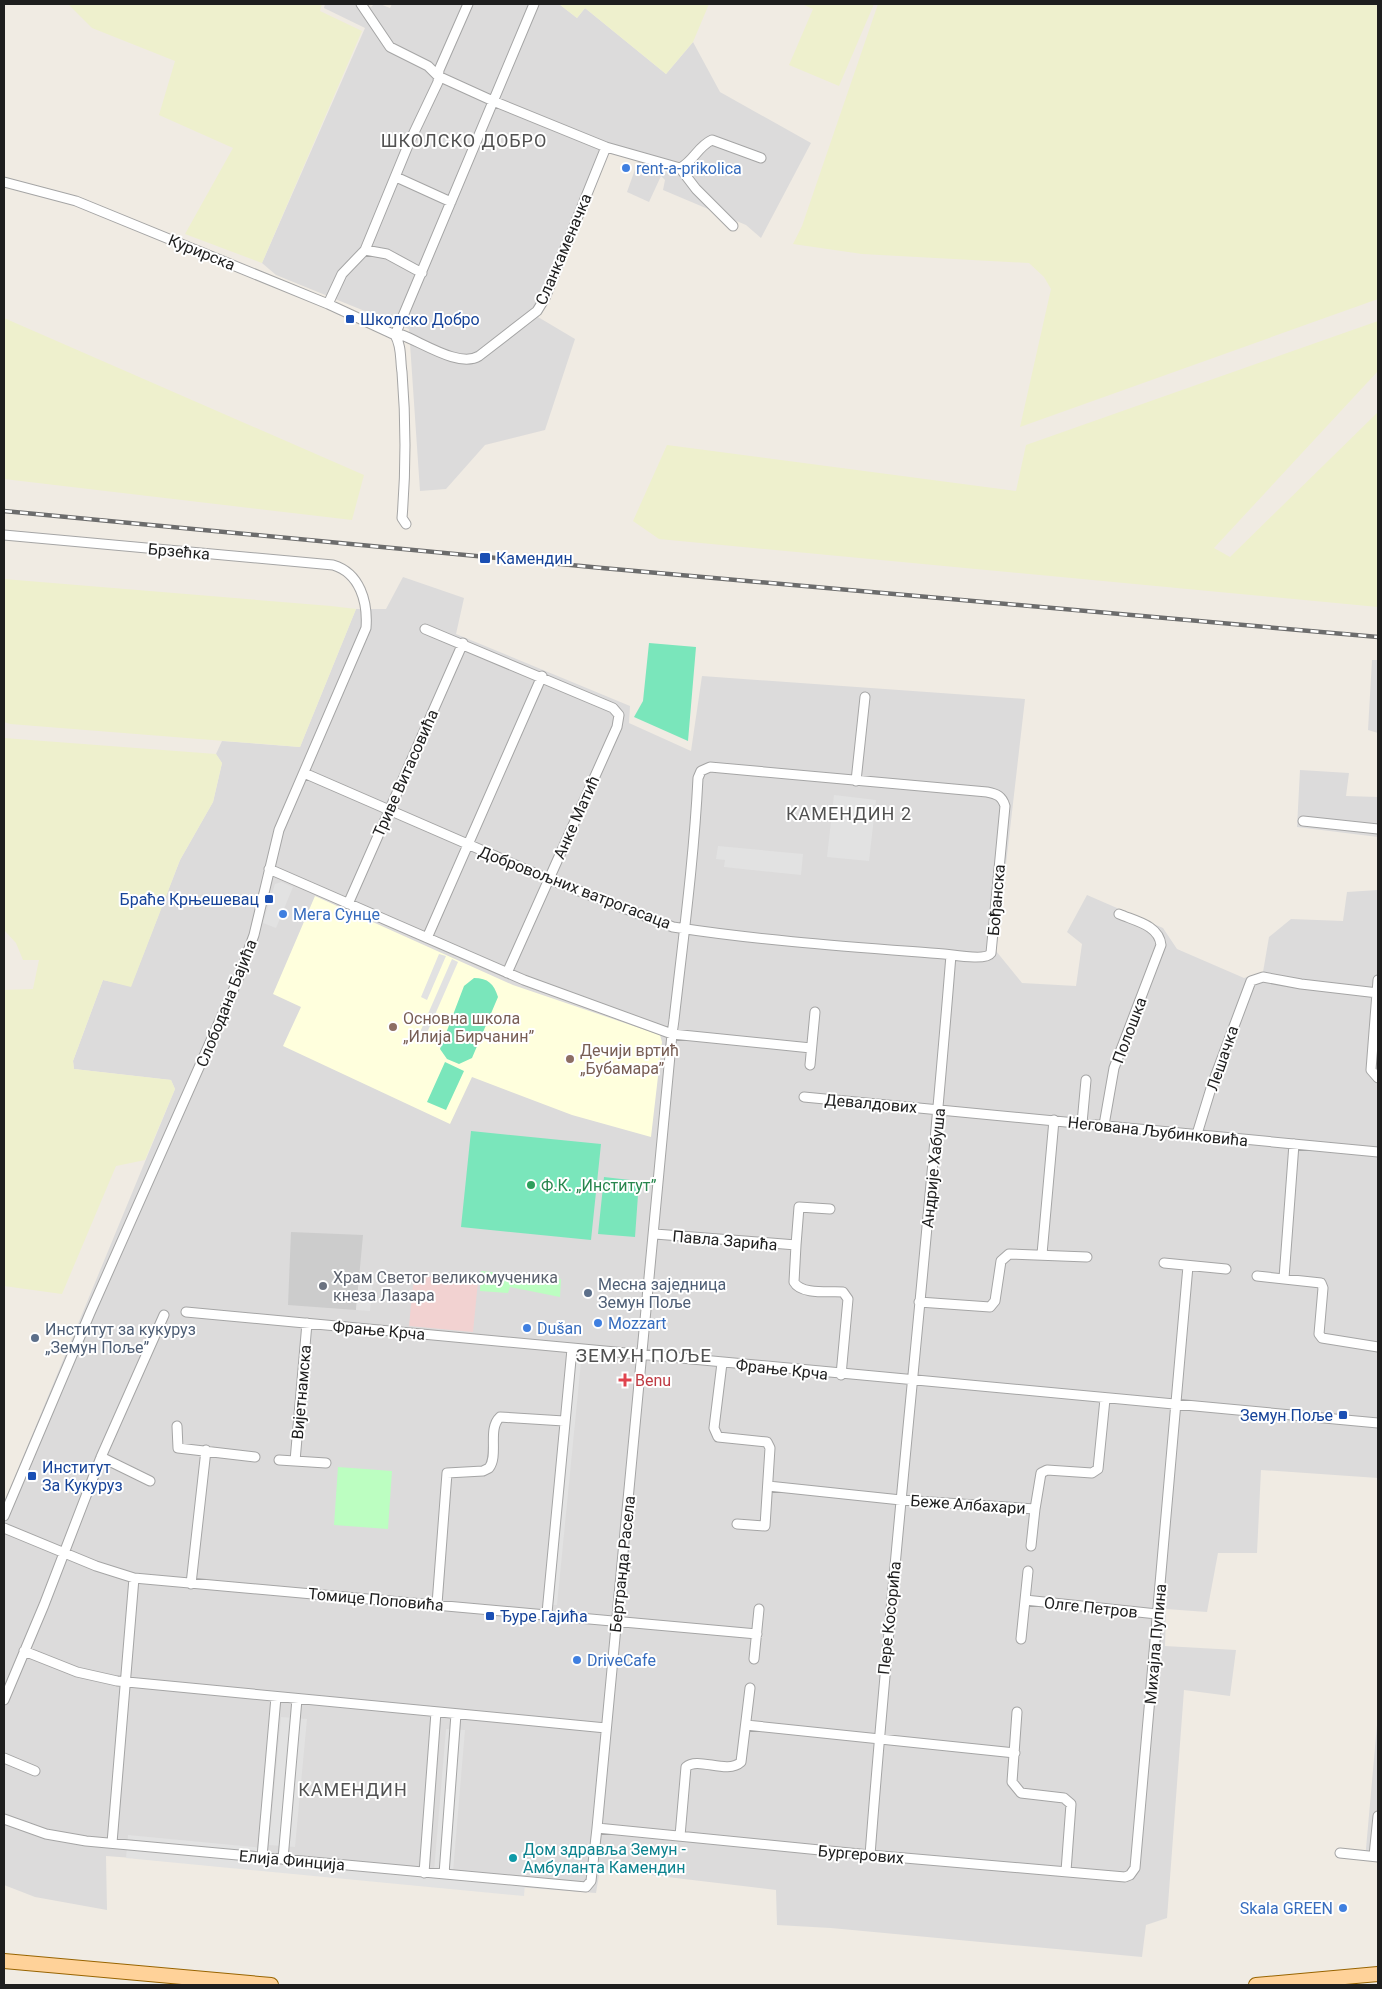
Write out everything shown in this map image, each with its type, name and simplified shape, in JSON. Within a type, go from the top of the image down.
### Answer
[{"type":"main road","points":[[4,1961],[271,1985]]},
{"type":"main road","points":[[1256,1985],[1378,1974]]},
{"type":"street","points":[[362,4],[390,47],[428,66],[438,76],[493,101],[606,147],[680,168],[696,189],[733,226]]},
{"type":"street","points":[[328,304],[342,274],[366,250],[409,143],[438,82],[438,76],[468,4]]},
{"type":"street","points":[[406,524],[402,518],[406,445],[405,407],[400,347],[395,335],[534,4]]},
{"type":"street","points":[[680,168],[686,165],[702,146],[712,140],[761,158]]},
{"type":"street","name":"Сланкаменачка","points":[[395,335],[402,335],[458,358],[469,360],[479,356],[537,310],[545,298],[606,147]]},
{"type":"street","points":[[396,177],[451,202]]},
{"type":"street","name":"Курирска","points":[[4,182],[76,200],[328,304],[395,335]]},
{"type":"street","points":[[366,250],[386,254],[422,273]]},
{"type":"street","name":"Брзећка","points":[[4,535],[319,562],[344,568],[352,574]]},
{"type":"street","name":"Слободана Бајића","points":[[4,1516],[90,1312],[236,984],[254,936],[279,830],[366,628],[366,614],[362,596],[352,574]]},
{"type":"street","points":[[425,629],[542,676],[427,938]]},
{"type":"street","name":"Триве Витасовића","points":[[348,904],[463,643]]},
{"type":"street","name":"Анке Матић","points":[[507,973],[617,727],[619,715],[613,708],[542,676]]},
{"type":"street","points":[[856,781],[865,698]]},
{"type":"street","name":"Бертранда Расела","points":[[583,1888],[591,1880],[597,1828],[655,1234],[672,1034],[696,821],[698,778],[701,771],[710,767],[856,781]]},
{"type":"street","name":"Добровољних ватрогасаца","points":[[304,773],[548,879],[674,927],[808,943],[951,955]]},
{"type":"street","name":"Бођанска","points":[[856,781],[994,793],[1000,796],[1005,806],[992,952],[983,957],[951,955]]},
{"type":"street","points":[[1303,821],[1378,829]]},
{"type":"street","points":[[269,869],[507,973],[672,1034],[811,1048]]},
{"type":"street","name":"Полошка","points":[[1104,1125],[1114,1068],[1160,950],[1160,937],[1156,930],[1119,914]]},
{"type":"street","name":"Андрије Хабуша","points":[[912,1380],[939,1109],[951,955]]},
{"type":"street","name":"Лешачка","points":[[1197,1134],[1249,983],[1256,977],[1378,993]]},
{"type":"street","points":[[1378,980],[1371,1070],[1378,1078]]},
{"type":"street","points":[[810,1065],[815,1012]]},
{"type":"street","points":[[1082,1123],[1086,1080]]},
{"type":"street","name":"Девалдових","points":[[804,1097],[939,1109]]},
{"type":"street","name":"Негована Љубинковића","points":[[939,1109],[1378,1152]]},
{"type":"street","points":[[1042,1254],[1054,1120]]},
{"type":"street","points":[[1284,1278],[1294,1144]]},
{"type":"street","name":"Павла Зарића","points":[[830,1209],[799,1207],[794,1282],[796,1286],[803,1289],[843,1292],[848,1299],[841,1375]]},
{"type":"street","name":"Павла Зарића","points":[[655,1234],[796,1245]]},
{"type":"street","points":[[919,1302],[990,1307],[996,1301],[1002,1258],[1012,1254],[1088,1257]]},
{"type":"street","points":[[1164,1263],[1226,1269]]},
{"type":"street","name":"Михајла Пупина","points":[[1125,1877],[1130,1875],[1135,1868],[1188,1266]]},
{"type":"street","points":[[1257,1276],[1318,1282],[1322,1285],[1319,1334],[1322,1338],[1378,1347]]},
{"type":"street","name":"Фрање Крча","points":[[186,1312],[841,1375],[1378,1423]]},
{"type":"street","points":[[4,1700],[101,1457],[164,1315]]},
{"type":"street","name":"Вијетнамска","points":[[295,1460],[307,1323]]},
{"type":"street","points":[[547,1614],[572,1349]]},
{"type":"street","points":[[722,1363],[714,1432],[718,1437],[767,1442],[770,1448],[764,1526],[737,1524]]},
{"type":"street","name":"Пере Косорића","points":[[870,1855],[912,1380]]},
{"type":"street","name":"Беже Албахари","points":[[1031,1546],[1041,1473],[1047,1470],[1092,1473],[1098,1469],[1105,1399]]},
{"type":"street","points":[[437,1604],[447,1473],[483,1471],[488,1468],[492,1459],[496,1423],[500,1417],[564,1420]]},
{"type":"street","points":[[177,1426],[178,1448],[255,1457]]},
{"type":"street","points":[[191,1584],[206,1450]]},
{"type":"street","points":[[101,1457],[150,1481]]},
{"type":"street","name":"Вијетнамска","points":[[279,1460],[326,1463]]},
{"type":"street","name":"Беже Албахари","points":[[768,1486],[901,1500],[1035,1509]]},
{"type":"street","name":"Томице Поповића","points":[[4,1528],[63,1553],[134,1578],[757,1634]]},
{"type":"street","name":"Олге Петров","points":[[1021,1639],[1028,1571]]},
{"type":"street","points":[[112,1843],[134,1578]]},
{"type":"street","name":"Олге Петров","points":[[1025,1600],[1157,1614]]},
{"type":"street","points":[[754,1659],[759,1609]]},
{"type":"street","points":[[24,1652],[85,1674],[126,1682],[606,1728]]},
{"type":"street","points":[[680,1836],[686,1767],[692,1764],[733,1767],[738,1765],[742,1760],[750,1688]]},
{"type":"street","points":[[262,1857],[276,1697]]},
{"type":"street","points":[[282,1859],[297,1699]]},
{"type":"street","points":[[424,1873],[436,1712]]},
{"type":"street","points":[[1017,1712],[1012,1782],[1018,1791],[1024,1794],[1064,1798],[1071,1804],[1066,1871]]},
{"type":"street","points":[[444,1874],[456,1714]]},
{"type":"street","points":[[746,1725],[1014,1753]]},
{"type":"street","points":[[4,1758],[35,1771]]},
{"type":"street","points":[[1340,1853],[1376,1857],[1378,1816]]},
{"type":"street","name":"Елија Финција","points":[[4,1819],[46,1834],[112,1843],[583,1888]]},
{"type":"street","name":"Бургерових","points":[[597,1828],[870,1855],[1125,1877]]},
{"type":"shaded area","points":[[68,4],[322,4],[320,11],[362,31],[262,263],[185,234],[233,148],[159,115],[175,61],[92,28]]},
{"type":"shaded area","points":[[325,4],[366,4],[371,7],[374,4],[380,4],[390,8],[392,4],[559,4],[577,18],[585,8],[666,74],[693,42],[720,92],[811,143],[761,238],[746,225],[663,190],[665,180],[661,176],[649,202],[627,192],[638,161],[602,150],[539,301],[538,317],[575,339],[545,430],[485,445],[446,489],[420,491],[409,329],[276,275],[262,263],[365,28],[324,8]]},
{"type":"shaded area","points":[[559,4],[709,4],[693,42],[666,74],[585,8],[577,18]]},
{"type":"shaded area","points":[[802,4],[874,4],[839,86],[789,65],[813,9]]},
{"type":"shaded area","points":[[878,4],[1378,4],[1378,299],[1020,427],[1051,289],[1044,277],[1029,263],[862,254],[793,244],[802,226]]},
{"type":"shaded area","points":[[4,318],[364,475],[352,520],[4,479]]},
{"type":"shaded area","points":[[1378,321],[1378,371],[1214,548],[1230,557],[1378,412],[1378,607],[659,539],[633,521],[667,445],[1016,491],[1026,445]]},
{"type":"shaded area","points":[[403,577],[464,598],[456,634],[630,706],[629,723],[691,751],[702,676],[1025,699],[996,951],[1022,983],[1076,986],[1082,944],[1067,932],[1087,895],[1163,928],[1177,949],[1244,978],[1263,972],[1269,937],[1291,919],[1343,921],[1347,892],[1378,890],[1378,1478],[1261,1470],[1257,1553],[1218,1553],[1207,1612],[1166,1609],[1165,1646],[1236,1650],[1230,1696],[1184,1690],[1167,1918],[1146,1925],[1142,1957],[831,1928],[777,1925],[776,1890],[600,1869],[596,1893],[106,1856],[107,1910],[35,1897],[4,1885],[4,1503],[175,1089],[171,1080],[74,1069],[73,1061],[103,980],[131,986],[180,860],[213,802],[222,763],[216,754],[222,741],[300,747],[356,609],[386,609]]},
{"type":"shaded area","points":[[4,579],[356,609],[300,747],[10,724],[4,722]]},
{"type":"shaded area","points":[[1372,660],[1378,660],[1378,733],[1368,730]]},
{"type":"shaded area","points":[[4,738],[216,754],[222,763],[213,802],[180,860],[131,987],[103,980],[73,1061],[74,1069],[171,1080],[175,1089],[145,1160],[116,1166],[62,1294],[4,1286],[4,990],[33,989],[39,960],[23,960],[16,943],[4,930]]},
{"type":"shaded area","points":[[1300,770],[1349,773],[1346,796],[1378,797],[1378,837],[1297,827]]},
{"type":"shaded area","points":[[834,795],[876,800],[869,861],[827,857]]},
{"type":"shaded area","points":[[718,846],[803,854],[801,875],[724,867],[725,860],[716,859]]},
{"type":"shaded area","points":[[281,882],[293,887],[276,928],[263,923],[275,884]]},
{"type":"shaded area","name":"Основна школа „Илија Бирчанин”","points":[[315,896],[513,985],[660,1035],[662,1042],[651,1137],[572,1115],[472,1077],[450,1124],[283,1046],[301,1007],[273,994]]},
{"type":"shaded area","points":[[439,954],[446,956],[427,1000],[421,997]]},
{"type":"shaded area","points":[[452,959],[458,962],[423,1042],[417,1039]]},
{"type":"shaded area","points":[[291,1232],[363,1235],[356,1310],[288,1305]]},
{"type":"shaded area","points":[[414,1275],[478,1281],[473,1332],[409,1326]]},
{"type":"shaded area","points":[[359,1278],[373,1280],[370,1311],[356,1310]]},
{"type":"shaded area","points":[[570,1361],[581,1362],[557,1605],[547,1605]]},
{"type":"shaded area","points":[[1378,1714],[1378,1861],[1365,1860]]},
{"type":"shaded area","points":[[281,1717],[307,1719],[295,1847],[269,1845]]},
{"type":"shaded area","points":[[446,1729],[465,1730],[453,1872],[434,1871]]},
{"type":"shaded area","points":[[128,1835],[263,1848],[262,1858],[525,1883],[524,1896],[126,1858]]},
{"type":"green space","points":[[649,643],[696,647],[688,741],[634,717],[643,701]]},
{"type":"green space","points":[[474,978],[483,979],[490,983],[498,997],[472,1058],[459,1064],[447,1059],[440,1049],[464,986]]},
{"type":"green space","points":[[445,1062],[464,1071],[446,1110],[427,1102]]},
{"type":"green space","name":"Ф.К. „Институт”","points":[[471,1131],[601,1144],[591,1240],[461,1227]]},
{"type":"green space","points":[[604,1177],[639,1181],[635,1237],[598,1234]]},
{"type":"green space","points":[[481,1271],[561,1279],[560,1297],[510,1287],[508,1293],[480,1291]]},
{"type":"green space","points":[[338,1467],[392,1471],[388,1529],[334,1525]]},
{"type":"railway","points":[[4,511],[602,568],[1378,637]]},
{"type":"place","name":"rent-a-prikolica","points":[[626,168]]},
{"type":"place","name":"Школско Добро","points":[[350,319]]},
{"type":"place","name":"Камендин","points":[[485,558]]},
{"type":"place","name":"Браће Крњешевац","points":[[269,899]]},
{"type":"place","name":"Мега Сунце","points":[[283,914]]},
{"type":"place","name":"Основна школа „Илија Бирчанин”","points":[[393,1027]]},
{"type":"place","name":"Дечији вртић „Бубамара”","points":[[570,1059]]},
{"type":"place","name":"Ф.К. „Институт”","points":[[531,1185]]},
{"type":"place","name":"Храм Светог великомученика кнеза Лазара","points":[[323,1286]]},
{"type":"place","name":"Месна заједница Земун Поље","points":[[588,1293]]},
{"type":"place","name":"Mozzart","points":[[598,1323]]},
{"type":"place","name":"Dušan","points":[[527,1328]]},
{"type":"place","name":"Институт за кукуруз „Земун Поље”","points":[[35,1338]]},
{"type":"place","name":"Benu","points":[[625,1380]]},
{"type":"place","name":"Земун Поље","points":[[1343,1415]]},
{"type":"place","name":"Институт За Кукуруз","points":[[32,1476]]},
{"type":"place","name":"Ђуре Гајића","points":[[490,1616]]},
{"type":"place","name":"DriveCafe","points":[[577,1660]]},
{"type":"place","name":"Дом здравља Земун - Амбуланта Камендин","points":[[513,1858]]},
{"type":"place","name":"Skala GREEN","points":[[1343,1908]]},
{"type":"district","name":"ШКОЛСКО ДОБРО","points":[[464,141]]},
{"type":"district","name":"КАМЕНДИН 2","points":[[849,814]]},
{"type":"district","name":"ЗЕМУН ПОЉЕ","points":[[644,1355]]},
{"type":"district","name":"КАМЕНДИН","points":[[353,1790]]}]
